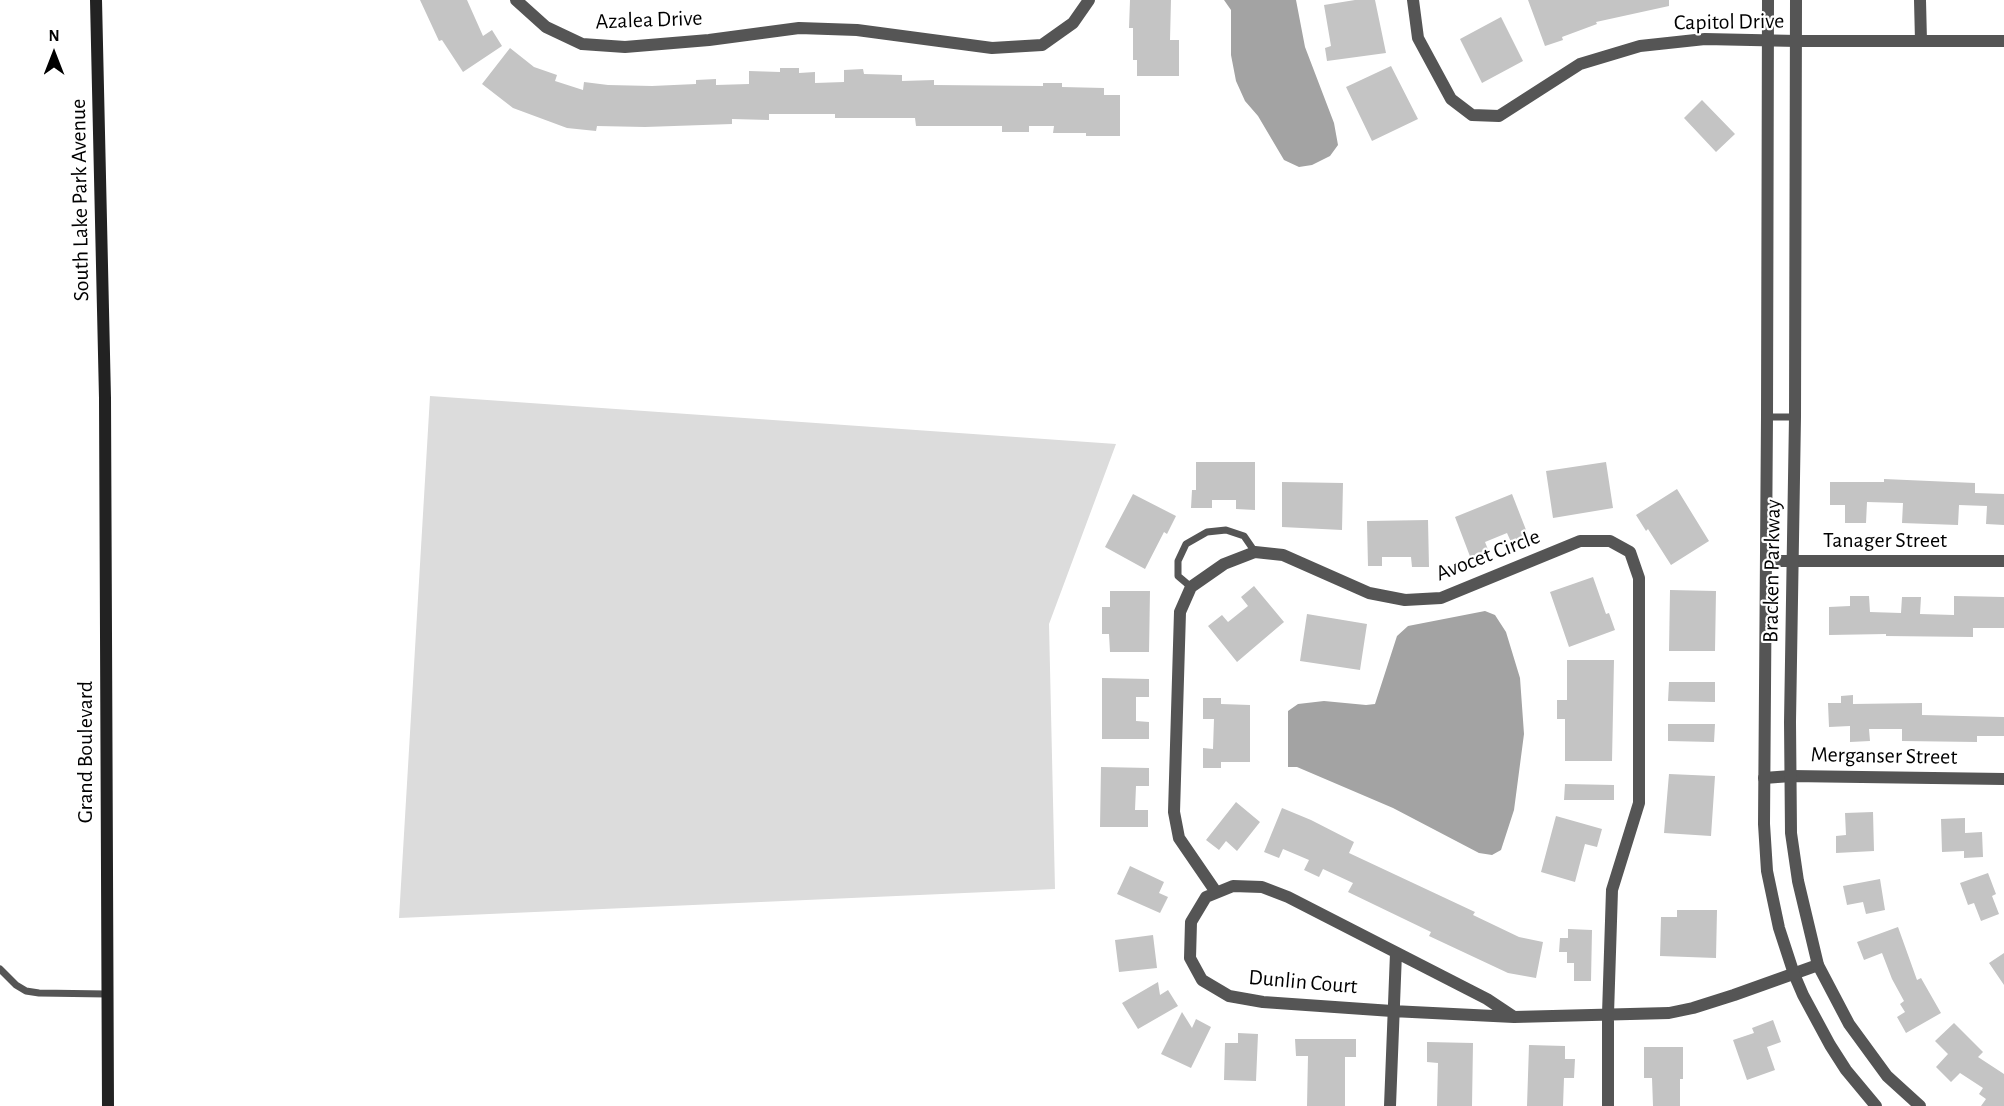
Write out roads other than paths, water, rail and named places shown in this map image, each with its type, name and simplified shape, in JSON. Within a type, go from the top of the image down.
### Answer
[{"type":"main road","name":"South Lake Park Avenue","points":[[96,0],[105,398]]},
{"type":"main road","name":"Grand Boulevard","points":[[105,398],[108,1106]]},
{"type":"street","name":"Azalea Drive","points":[[516,0],[546,27],[582,44],[625,47],[709,40],[799,28],[857,30],[992,48],[1042,45],[1073,23],[1089,0]]},
{"type":"street","name":"Capitol Drive","points":[[1413,0],[1418,38],[1451,99],[1472,115],[1499,116],[1580,64],[1640,46],[1705,39],[2004,41]]},
{"type":"street","name":"Bracken Parkway","points":[[1768,0],[1764,778],[1767,872],[1779,928],[1794,974],[1830,1045],[1846,1070],[1876,1106]]},
{"type":"street","name":"Bracken Parkway","points":[[1796,0],[1791,833],[1798,881],[1818,965],[1848,1024],[1887,1076],[1920,1106]]},
{"type":"street","points":[[1920,0],[1921,41]]},
{"type":"street","name":"Avocet Circle","points":[[1191,587],[1224,564],[1255,552],[1283,555],[1369,592],[1405,600],[1441,598],[1580,541],[1610,541],[1630,552],[1639,578],[1639,803],[1612,890],[1608,1106]]},
{"type":"street","name":"Tanager Street","points":[[1766,561],[2004,561]]},
{"type":"street","points":[[1191,587],[1180,612],[1174,812],[1179,838],[1216,892],[1233,886],[1262,887],[1288,897],[1486,999],[1515,1017]]},
{"type":"street","name":"Merganser Street","points":[[1764,778],[1791,776],[2004,779]]},
{"type":"street","name":"Dunlin Court","points":[[1216,892],[1206,897],[1191,922],[1190,958],[1202,980],[1229,996],[1263,1002],[1515,1017],[1669,1013],[1693,1008],[1818,965]]},
{"type":"street","points":[[1390,1106],[1396,953]]},
{"type":"lane","points":[[1767,417],[1795,417]]},
{"type":"lane","points":[[1191,587],[1178,576],[1178,561],[1186,544],[1207,532],[1226,530],[1244,536],[1255,552]]},
{"type":"lane","points":[[0,969],[16,985],[26,991],[107,994]]}]
